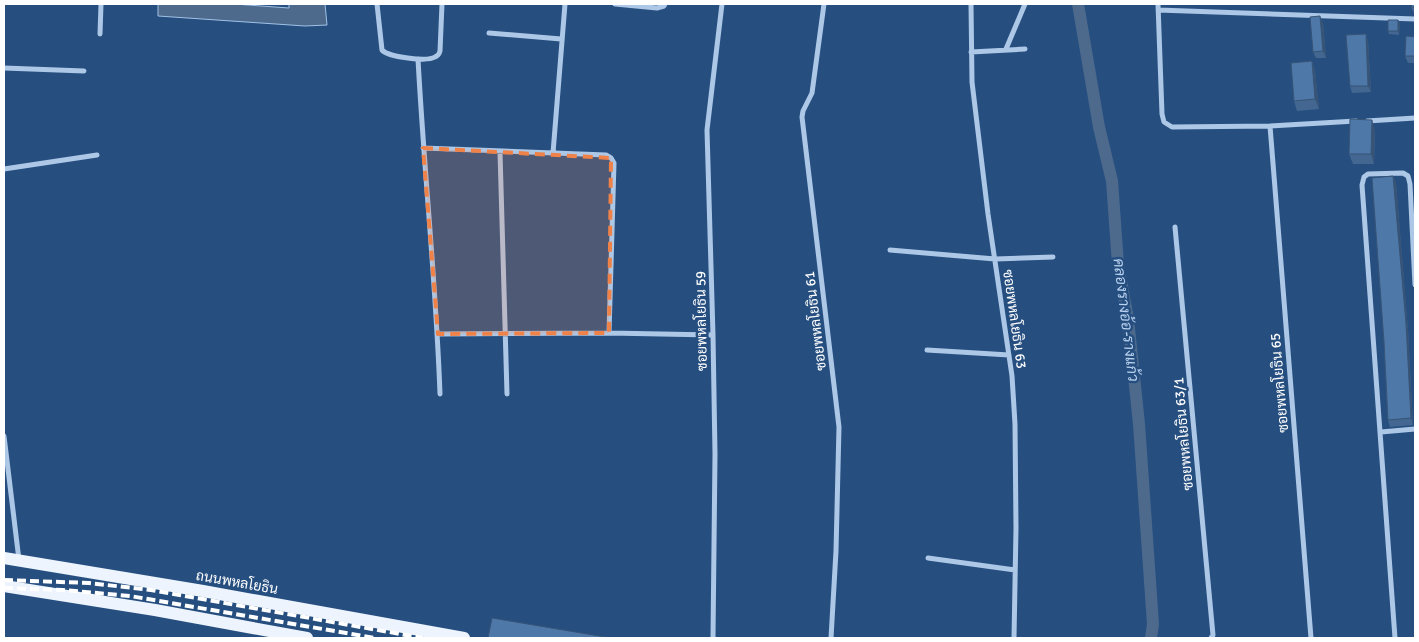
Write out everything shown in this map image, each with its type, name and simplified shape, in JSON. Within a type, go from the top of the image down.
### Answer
[{"type":"main road","name":"ถนนพหลโยธิน","points":[[4,558],[464,638]]},
{"type":"main road","points":[[4,586],[155,610],[307,638]]},
{"type":"street","points":[[100,34],[101,4]]},
{"type":"street","points":[[377,4],[382,50],[389,55],[418,59],[434,58],[440,51],[442,4]]},
{"type":"street","points":[[553,153],[565,4]]},
{"type":"street","points":[[615,4],[657,8],[665,4]]},
{"type":"street","name":"ซอยพหลโยธิน 59","points":[[713,638],[713,335],[707,130],[722,4]]},
{"type":"street","name":"ซอยพหลโยธิน 61","points":[[824,4],[812,93],[802,117],[839,427],[836,551],[831,638]]},
{"type":"street","name":"ซอยพหลโยธิน 63","points":[[971,4],[972,82],[994,259],[1012,376],[1015,424],[1014,638]]},
{"type":"street","points":[[1006,50],[1025,4]]},
{"type":"street","points":[[1158,4],[1162,114],[1164,122],[1172,127],[1270,126],[1415,118]]},
{"type":"street","points":[[1158,10],[1415,19]]},
{"type":"street","points":[[488,33],[561,39]]},
{"type":"street","points":[[972,52],[1025,49]]},
{"type":"street","points":[[418,59],[438,334],[440,394]]},
{"type":"street","points":[[4,68],[84,70]]},
{"type":"street","name":"ซอยพหลโยธิน 65","points":[[1270,126],[1311,638]]},
{"type":"street","points":[[423,148],[606,155],[611,158],[614,163],[609,333]]},
{"type":"street","points":[[500,152],[507,394]]},
{"type":"street","points":[[4,169],[97,155]]},
{"type":"street","points":[[1395,638],[1362,185],[1364,177],[1368,174],[1403,173],[1408,176],[1415,284]]},
{"type":"street","name":"ซอยพหลโยธิน 63/1","points":[[1175,227],[1212,637]]},
{"type":"street","points":[[890,250],[994,259],[1052,257]]},
{"type":"street","points":[[438,334],[609,333],[713,335]]},
{"type":"street","points":[[926,350],[1009,355]]},
{"type":"street","points":[[1381,432],[1415,429]]},
{"type":"street","points":[[4,436],[19,560]]},
{"type":"street","points":[[928,558],[1015,570]]},
{"type":"highlighted area","points":[[423,148],[611,158],[609,333],[438,334]]},
{"type":"water","points":[[158,4],[234,4],[289,8],[289,4],[325,4],[327,25],[305,26],[158,16]]},
{"type":"building","points":[[1320,16],[1323,51],[1313,52],[1310,17]]},
{"type":"building","points":[[1388,20],[1398,20],[1398,31],[1388,31]]},
{"type":"building","points":[[1366,34],[1368,86],[1350,86],[1346,35]]},
{"type":"building","points":[[1406,36],[1415,37],[1415,56],[1405,56]]},
{"type":"building","points":[[1312,61],[1315,99],[1294,101],[1291,63]]},
{"type":"building","points":[[1350,119],[1372,120],[1371,154],[1349,154]]},
{"type":"building","points":[[1393,176],[1406,323],[1411,418],[1388,420],[1372,178]]},
{"type":"building","points":[[492,618],[611,638],[488,638]]},
{"type":"waterway","name":"คลองรางอ้อ-รางแก้ว","points":[[1078,4],[1099,127],[1112,181],[1118,264],[1128,319],[1139,424],[1153,624],[1151,638]]},
{"type":"railway","points":[[4,580],[89,583],[151,590],[423,638]]},
{"type":"railway","points":[[4,588],[63,590],[130,596],[375,638]]}]
